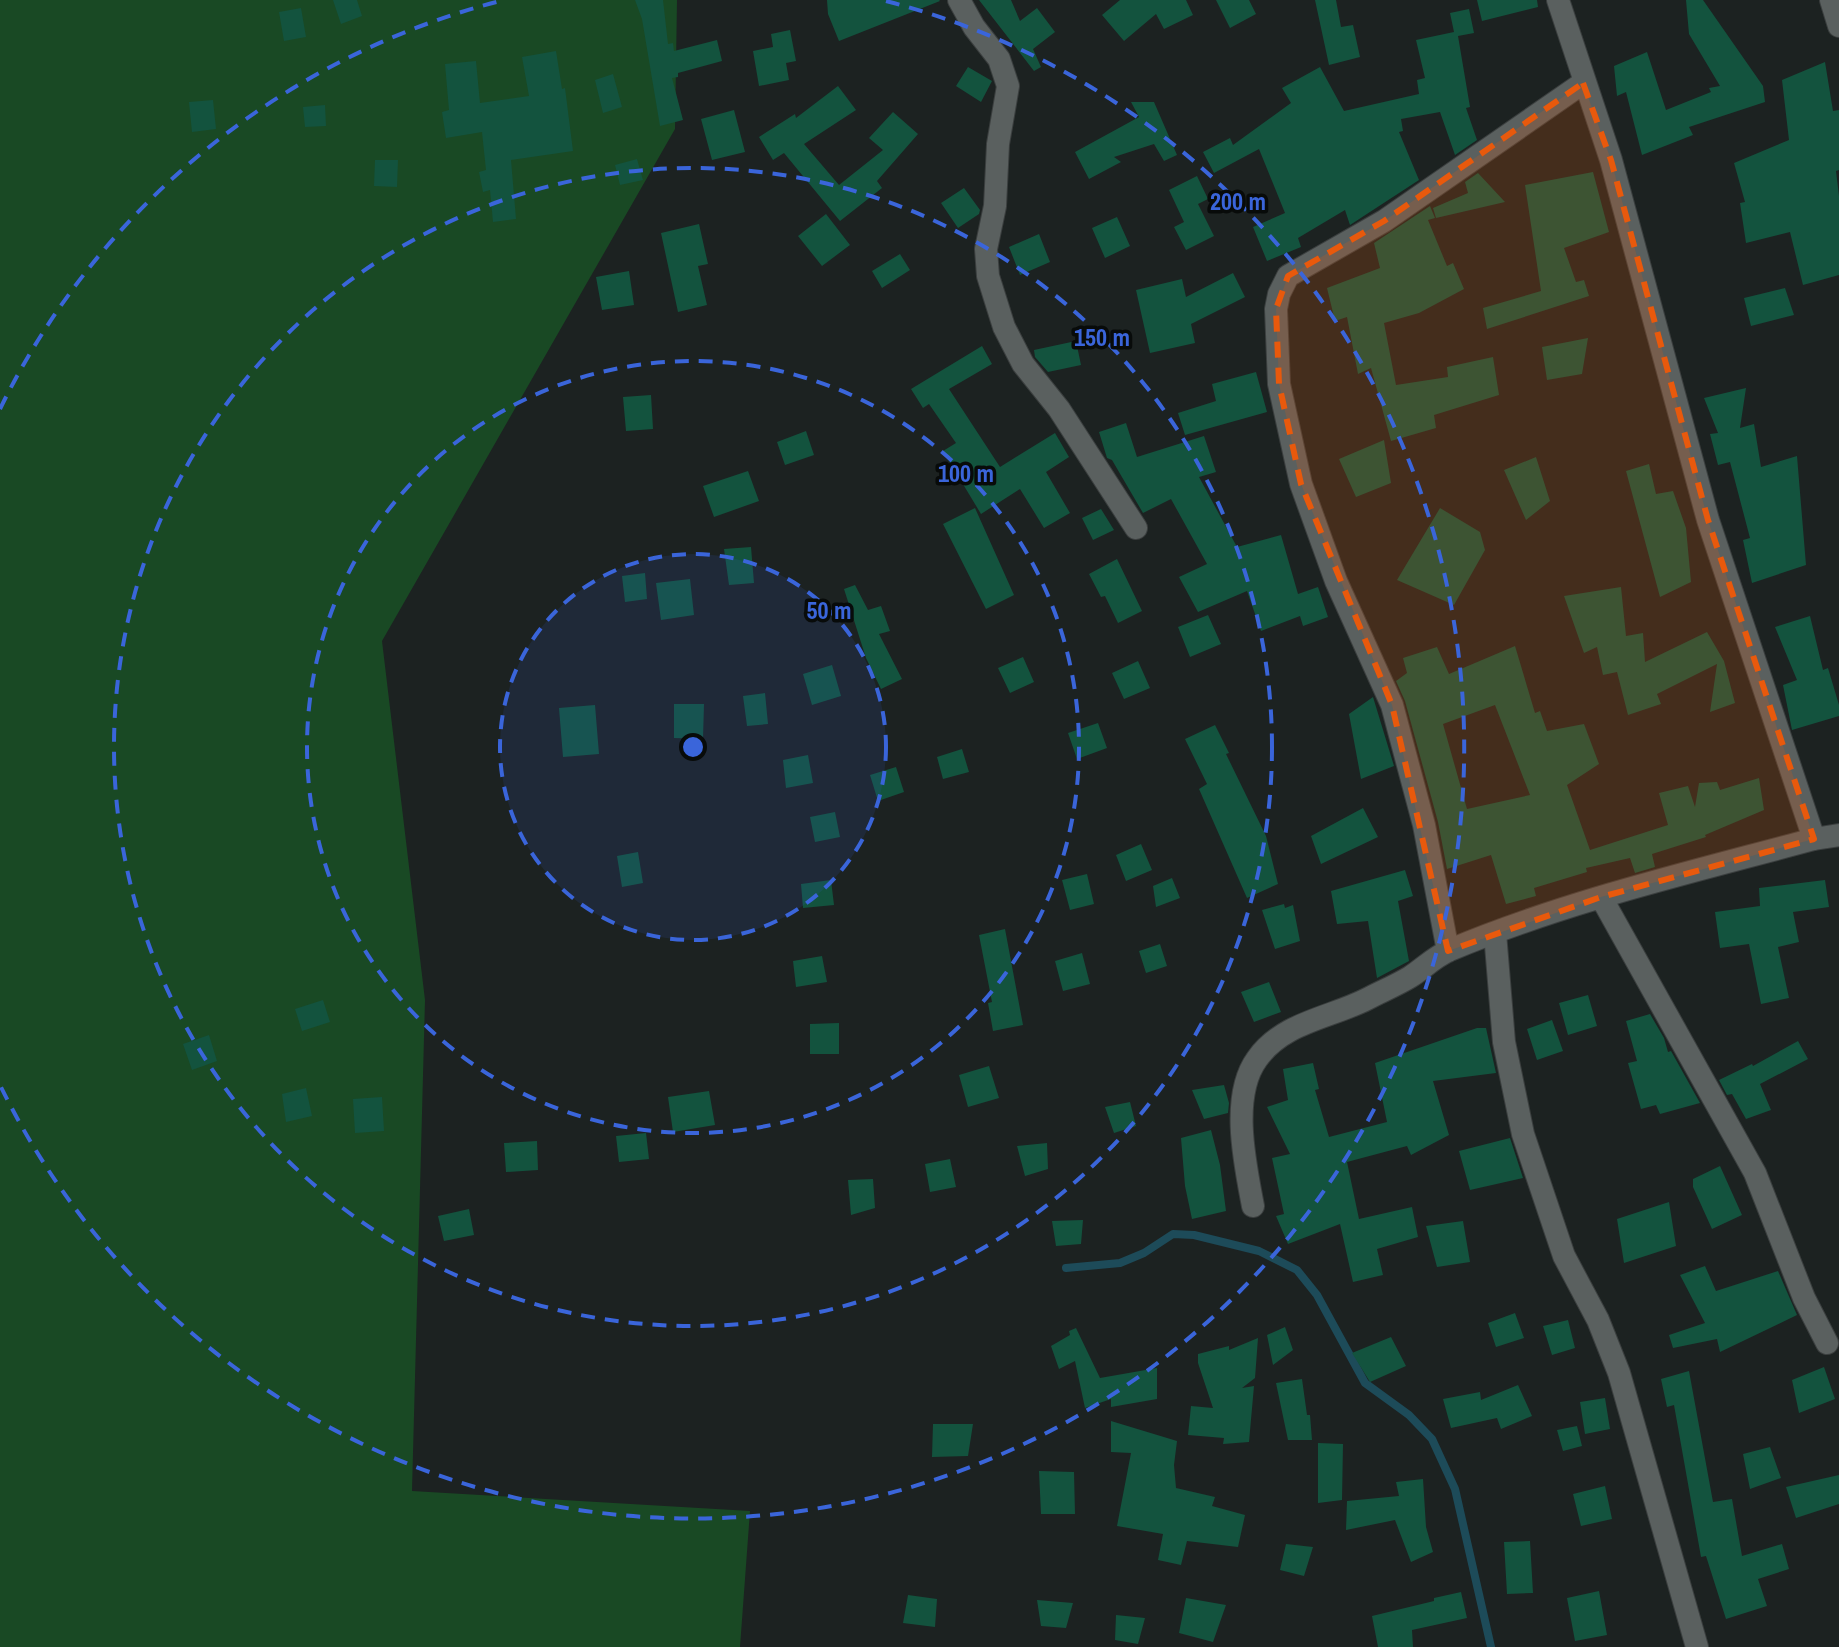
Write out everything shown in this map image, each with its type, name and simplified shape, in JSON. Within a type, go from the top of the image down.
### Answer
[{"type":"street","points":[[959,0],[974,27],[999,59],[1008,86],[998,144],[995,206],[986,249],[988,276],[1004,327],[1023,364],[1059,409],[1136,528]]},
{"type":"street","points":[[1558,0],[1611,160],[1708,520],[1814,839]]},
{"type":"street","points":[[1831,0],[1839,26]]},
{"type":"street","points":[[1448,951],[1424,825],[1392,705],[1336,581],[1301,484],[1279,384],[1276,309],[1288,276],[1384,221],[1583,83]]},
{"type":"street","points":[[1253,1206],[1244,1155],[1245,1082],[1255,1061],[1281,1035],[1364,1000],[1409,977],[1430,960],[1495,933],[1601,897],[1814,839],[1839,835]]},
{"type":"street","points":[[1601,897],[1755,1173],[1804,1298],[1827,1343]]},
{"type":"street","points":[[1495,933],[1504,1042],[1523,1134],[1564,1256],[1598,1320],[1619,1373],[1697,1647]]},
{"type":"highlighted area","points":[[1583,83],[1611,160],[1708,520],[1814,839],[1601,897],[1448,951],[1392,705],[1301,484],[1279,384],[1276,309],[1288,276],[1384,221]]},
{"type":"green space","points":[[0,0],[677,0],[675,129],[382,641],[425,1000],[412,1491],[750,1511],[740,1647],[0,1647]]},
{"type":"building","points":[[333,0],[357,0],[362,16],[341,24]]},
{"type":"building","points":[[635,0],[663,0],[668,44],[673,43],[674,51],[717,40],[722,61],[678,73],[678,77],[672,78],[683,120],[660,126],[642,19]]},
{"type":"building","points":[[827,0],[940,1],[839,41],[828,14]]},
{"type":"building","points":[[979,0],[1011,0],[1020,21],[1037,8],[1055,32],[1033,49],[1041,67],[1034,71]]},
{"type":"building","points":[[1120,0],[1186,0],[1193,15],[1164,29],[1156,14],[1124,41],[1102,15]]},
{"type":"building","points":[[1216,0],[1249,0],[1256,14],[1230,28]]},
{"type":"building","points":[[1315,0],[1336,0],[1341,27],[1353,25],[1360,57],[1329,65]]},
{"type":"building","points":[[1477,0],[1537,0],[1538,7],[1482,21]]},
{"type":"building","points":[[1686,0],[1703,0],[1763,86],[1765,102],[1689,127],[1693,135],[1642,155],[1626,92],[1617,96],[1614,66],[1647,52],[1666,110],[1711,92],[1709,88],[1720,86],[1689,34]]},
{"type":"building","points":[[301,8],[306,37],[284,41],[279,12]]},
{"type":"building","points":[[1469,9],[1474,33],[1458,36],[1470,107],[1466,108],[1477,140],[1455,155],[1440,112],[1401,119],[1403,131],[1399,132],[1419,180],[1350,225],[1345,210],[1298,238],[1301,247],[1267,261],[1253,227],[1285,213],[1259,149],[1214,173],[1203,152],[1230,138],[1233,145],[1291,103],[1282,88],[1320,67],[1344,111],[1419,94],[1417,80],[1425,78],[1416,40],[1454,32],[1450,13]]},
{"type":"building","points":[[790,30],[796,61],[786,63],[789,80],[759,86],[753,51],[773,47],[771,34]]},
{"type":"building","points":[[556,51],[562,89],[565,88],[573,151],[511,160],[516,219],[493,222],[490,190],[483,192],[479,172],[486,170],[482,132],[446,138],[442,112],[449,110],[445,64],[476,61],[480,103],[529,96],[522,57]]},
{"type":"building","points":[[1825,62],[1833,111],[1839,110],[1839,170],[1836,171],[1839,275],[1803,285],[1790,232],[1746,243],[1740,203],[1745,202],[1734,163],[1789,140],[1782,80]]},
{"type":"building","points":[[968,67],[992,81],[981,102],[956,86]]},
{"type":"building","points":[[613,74],[622,107],[603,113],[595,80]]},
{"type":"building","points":[[838,86],[856,110],[804,144],[839,185],[883,150],[869,138],[893,112],[918,134],[877,181],[882,188],[840,221],[784,153],[773,160],[759,137],[795,114],[796,118]]},
{"type":"building","points":[[213,100],[216,129],[192,132],[189,102]]},
{"type":"building","points":[[1131,102],[1154,102],[1177,155],[1164,161],[1154,144],[1114,157],[1121,162],[1089,179],[1075,152],[1139,117]]},
{"type":"building","points":[[325,105],[326,126],[305,127],[303,107]]},
{"type":"building","points":[[734,110],[745,152],[712,160],[701,119]]},
{"type":"building","points":[[637,159],[643,180],[620,185],[615,165]]},
{"type":"building","points":[[375,160],[398,160],[397,187],[374,186]]},
{"type":"building","points":[[1593,172],[1609,232],[1564,248],[1576,282],[1584,280],[1589,296],[1487,329],[1483,308],[1541,291],[1525,185]]},
{"type":"building","points":[[1478,173],[1505,202],[1436,218],[1433,208],[1468,193],[1465,182]]},
{"type":"building","points":[[1197,176],[1208,199],[1198,204],[1214,236],[1186,250],[1174,227],[1184,222],[1169,190]]},
{"type":"building","points":[[964,188],[980,210],[979,214],[958,228],[941,203]]},
{"type":"building","points":[[1430,206],[1435,218],[1428,220],[1447,266],[1453,263],[1464,289],[1419,313],[1384,323],[1396,385],[1448,377],[1447,367],[1493,357],[1499,395],[1434,415],[1436,428],[1391,441],[1371,368],[1358,374],[1347,317],[1335,321],[1327,288],[1380,268],[1374,243]]},
{"type":"building","points":[[826,214],[850,245],[822,266],[798,236]]},
{"type":"building","points":[[1117,217],[1130,246],[1105,258],[1092,228]]},
{"type":"building","points":[[699,224],[708,264],[698,266],[707,305],[678,312],[661,233]]},
{"type":"building","points":[[1039,234],[1050,262],[1020,275],[1009,247]]},
{"type":"building","points":[[900,254],[910,270],[882,288],[872,271]]},
{"type":"building","points":[[629,271],[634,305],[602,310],[596,277]]},
{"type":"building","points":[[1233,273],[1245,297],[1191,324],[1195,343],[1150,353],[1136,290],[1182,279],[1186,297]]},
{"type":"building","points":[[1785,288],[1794,315],[1751,326],[1744,298]]},
{"type":"building","points":[[1588,338],[1582,374],[1547,380],[1542,347]]},
{"type":"building","points":[[1076,341],[1081,365],[1048,372],[1035,357],[1034,350]]},
{"type":"building","points":[[982,346],[992,364],[949,389],[1000,467],[1055,433],[1069,457],[1046,472],[1070,513],[1044,528],[1020,489],[981,514],[943,451],[956,443],[929,404],[923,408],[911,389]]},
{"type":"building","points":[[1256,372],[1267,412],[1185,435],[1178,413],[1216,401],[1212,384]]},
{"type":"building","points":[[1746,388],[1740,428],[1754,424],[1761,467],[1797,456],[1806,565],[1752,583],[1743,540],[1750,538],[1730,462],[1718,465],[1710,434],[1718,433],[1704,398]]},
{"type":"building","points":[[651,395],[653,429],[626,431],[623,397]]},
{"type":"building","points":[[1126,423],[1137,457],[1204,436],[1216,472],[1199,477],[1237,547],[1281,535],[1298,594],[1318,587],[1328,617],[1303,626],[1300,616],[1261,631],[1247,591],[1198,612],[1179,577],[1207,564],[1171,499],[1143,513],[1112,460],[1107,458],[1099,432]]},
{"type":"building","points":[[806,431],[814,455],[785,465],[777,442]]},
{"type":"building","points":[[1384,440],[1391,483],[1356,497],[1339,459]]},
{"type":"building","points":[[1536,457],[1550,501],[1526,520],[1504,470]]},
{"type":"building","points":[[1649,464],[1656,494],[1673,491],[1686,528],[1691,582],[1660,597],[1626,471]]},
{"type":"building","points":[[748,471],[759,501],[714,517],[703,486]]},
{"type":"building","points":[[975,508],[1014,595],[986,609],[943,524]]},
{"type":"building","points":[[1440,508],[1480,532],[1485,550],[1454,605],[1397,580]]},
{"type":"building","points":[[1101,509],[1114,530],[1093,540],[1082,518]]},
{"type":"building","points":[[751,547],[754,583],[729,585],[724,549]]},
{"type":"building","points":[[1117,559],[1142,611],[1118,623],[1105,596],[1101,597],[1089,574]]},
{"type":"building","points":[[645,573],[647,599],[625,602],[622,576]]},
{"type":"building","points":[[690,579],[694,615],[661,620],[656,583]]},
{"type":"building","points":[[855,585],[868,610],[881,606],[890,631],[879,634],[902,679],[881,689],[866,658],[844,589]]},
{"type":"building","points":[[1621,587],[1626,636],[1643,633],[1645,662],[1707,632],[1724,661],[1735,703],[1710,712],[1717,664],[1657,694],[1661,704],[1628,715],[1617,672],[1603,675],[1597,647],[1584,653],[1564,596]]},
{"type":"building","points":[[1208,615],[1221,644],[1190,657],[1178,627]]},
{"type":"building","points":[[1810,616],[1823,670],[1828,668],[1839,705],[1839,716],[1792,730],[1783,685],[1797,680],[1775,627]]},
{"type":"building","points":[[1515,646],[1535,713],[1540,711],[1547,731],[1584,724],[1599,764],[1567,785],[1590,850],[1668,825],[1659,793],[1688,786],[1695,807],[1699,783],[1717,782],[1720,790],[1759,778],[1764,810],[1706,837],[1652,854],[1655,867],[1635,873],[1630,858],[1586,868],[1587,872],[1534,888],[1536,896],[1506,904],[1491,855],[1447,869],[1438,822],[1405,701],[1396,681],[1407,673],[1403,658],[1437,647],[1449,674]],"holes":[[[1495,705],[1530,795],[1467,809],[1443,724]]]},
{"type":"building","points":[[1023,657],[1034,682],[1010,693],[998,668]]},
{"type":"building","points":[[1138,661],[1150,688],[1124,699],[1112,673]]},
{"type":"building","points":[[832,665],[841,696],[812,705],[803,674]]},
{"type":"building","points":[[765,693],[768,724],[747,726],[743,696]]},
{"type":"building","points":[[1373,697],[1394,766],[1361,779],[1349,714]]},
{"type":"building","points":[[674,704],[704,704],[703,739],[674,738]]},
{"type":"building","points":[[595,705],[599,754],[563,757],[559,708]]},
{"type":"building","points":[[1098,723],[1107,748],[1077,759],[1068,733]]},
{"type":"building","points":[[1215,725],[1266,836],[1278,884],[1247,898],[1199,789],[1207,784],[1185,739]]},
{"type":"building","points":[[962,749],[969,772],[943,779],[937,757]]},
{"type":"building","points":[[808,755],[813,783],[786,788],[783,760]]},
{"type":"building","points":[[896,767],[904,792],[878,801],[870,775]]},
{"type":"building","points":[[1363,808],[1378,837],[1321,864],[1311,836]]},
{"type":"building","points":[[835,812],[840,837],[815,842],[810,817]]},
{"type":"building","points":[[1141,844],[1152,870],[1126,881],[1116,855]]},
{"type":"building","points":[[638,852],[643,883],[622,887],[617,856]]},
{"type":"building","points":[[1405,870],[1413,896],[1398,901],[1409,961],[1377,978],[1368,921],[1337,924],[1331,891]]},
{"type":"building","points":[[1087,874],[1094,904],[1070,910],[1062,880]]},
{"type":"building","points":[[1172,878],[1180,898],[1156,907],[1153,886]]},
{"type":"building","points":[[831,880],[834,905],[803,908],[801,884]]},
{"type":"building","points":[[1825,880],[1829,907],[1793,912],[1799,942],[1778,947],[1789,998],[1761,1004],[1749,944],[1720,948],[1715,912],[1760,906],[1759,888]]},
{"type":"building","points":[[1284,904],[1285,908],[1293,905],[1300,941],[1275,949],[1262,910]]},
{"type":"building","points":[[1005,929],[1023,1025],[993,1031],[988,1003],[992,1002],[979,935]]},
{"type":"building","points":[[1160,944],[1167,966],[1146,973],[1139,951]]},
{"type":"building","points":[[1082,953],[1090,984],[1063,991],[1055,961]]},
{"type":"building","points":[[822,956],[827,982],[796,987],[793,961]]},
{"type":"building","points":[[1269,982],[1281,1012],[1254,1022],[1241,992]]},
{"type":"building","points":[[1588,995],[1597,1026],[1568,1035],[1559,1003]]},
{"type":"building","points":[[323,1000],[330,1022],[302,1031],[295,1009]]},
{"type":"building","points":[[1650,1014],[1668,1052],[1671,1051],[1700,1103],[1660,1114],[1656,1105],[1641,1109],[1628,1063],[1637,1061],[1626,1021]]},
{"type":"building","points":[[1552,1020],[1563,1051],[1537,1060],[1527,1029]]},
{"type":"building","points":[[839,1023],[839,1054],[810,1054],[810,1024]]},
{"type":"building","points":[[1477,1028],[1486,1028],[1496,1073],[1433,1081],[1449,1135],[1411,1155],[1407,1146],[1347,1162],[1359,1219],[1412,1207],[1418,1237],[1377,1249],[1383,1275],[1353,1282],[1340,1224],[1288,1244],[1276,1216],[1284,1214],[1272,1158],[1290,1154],[1267,1107],[1288,1100],[1283,1069],[1313,1063],[1319,1089],[1315,1090],[1329,1137],[1387,1122],[1375,1063]]},
{"type":"building","points":[[209,1035],[217,1061],[192,1070],[183,1044]]},
{"type":"building","points":[[1798,1041],[1808,1059],[1760,1084],[1771,1110],[1746,1119],[1732,1094],[1727,1095],[1719,1080],[1753,1066]]},
{"type":"building","points":[[989,1066],[999,1098],[968,1107],[959,1075]]},
{"type":"building","points":[[1224,1085],[1229,1103],[1228,1113],[1204,1119],[1192,1090]]},
{"type":"building","points":[[306,1088],[312,1116],[286,1122],[282,1094]]},
{"type":"building","points":[[709,1091],[715,1125],[673,1132],[668,1097]]},
{"type":"building","points":[[382,1097],[384,1131],[355,1133],[353,1099]]},
{"type":"building","points":[[1130,1102],[1136,1126],[1114,1133],[1105,1107]]},
{"type":"building","points":[[1211,1130],[1220,1165],[1226,1211],[1192,1219],[1185,1186],[1181,1138]]},
{"type":"building","points":[[646,1133],[649,1159],[619,1162],[616,1136]]},
{"type":"building","points":[[1510,1138],[1523,1178],[1470,1190],[1459,1151]]},
{"type":"building","points":[[537,1141],[538,1170],[506,1172],[504,1143]]},
{"type":"building","points":[[1047,1143],[1048,1169],[1025,1176],[1017,1146]]},
{"type":"building","points":[[950,1159],[956,1187],[930,1192],[925,1164]]},
{"type":"building","points":[[1720,1166],[1742,1215],[1712,1229],[1693,1187],[1693,1179]]},
{"type":"building","points":[[873,1179],[875,1208],[851,1215],[848,1180]]},
{"type":"building","points":[[1669,1202],[1676,1246],[1624,1263],[1617,1219]]},
{"type":"building","points":[[469,1209],[474,1235],[444,1241],[438,1216]]},
{"type":"building","points":[[1083,1220],[1081,1244],[1056,1246],[1052,1221]]},
{"type":"building","points":[[1463,1221],[1470,1262],[1437,1267],[1426,1226]]},
{"type":"building","points":[[1705,1266],[1716,1291],[1778,1271],[1797,1315],[1720,1352],[1717,1339],[1673,1348],[1669,1335],[1705,1323],[1680,1275]]},
{"type":"building","points":[[1515,1313],[1524,1338],[1496,1347],[1488,1323]]},
{"type":"building","points":[[1568,1320],[1575,1348],[1552,1355],[1543,1326]]},
{"type":"building","points":[[1285,1327],[1293,1350],[1273,1365],[1267,1335]]},
{"type":"building","points":[[1076,1328],[1100,1378],[1157,1368],[1157,1399],[1111,1407],[1111,1399],[1085,1408],[1075,1361],[1059,1369],[1051,1346]]},
{"type":"building","points":[[1391,1337],[1406,1366],[1370,1382],[1352,1353]]},
{"type":"building","points":[[1258,1338],[1255,1378],[1242,1388],[1254,1386],[1249,1442],[1223,1444],[1224,1438],[1188,1435],[1191,1406],[1213,1408],[1198,1363],[1198,1354],[1229,1346],[1229,1350]]},
{"type":"building","points":[[1824,1367],[1835,1399],[1799,1413],[1792,1380]]},
{"type":"building","points":[[1689,1371],[1713,1502],[1732,1499],[1742,1556],[1782,1544],[1789,1569],[1758,1579],[1767,1606],[1726,1619],[1706,1556],[1701,1557],[1674,1405],[1667,1407],[1661,1379]]},
{"type":"building","points":[[1302,1379],[1312,1440],[1288,1440],[1276,1383]]},
{"type":"building","points":[[1518,1385],[1532,1416],[1501,1429],[1497,1418],[1451,1428],[1443,1399],[1480,1392],[1481,1400]]},
{"type":"building","points":[[1605,1398],[1610,1429],[1585,1434],[1580,1402]]},
{"type":"building","points":[[1111,1421],[1177,1441],[1174,1465],[1176,1488],[1215,1497],[1212,1506],[1245,1515],[1238,1547],[1187,1541],[1181,1565],[1158,1560],[1163,1534],[1117,1526],[1131,1453],[1111,1452]]},
{"type":"building","points":[[933,1424],[973,1424],[968,1456],[932,1457]]},
{"type":"building","points":[[1577,1426],[1582,1446],[1563,1451],[1557,1430]]},
{"type":"building","points":[[1318,1443],[1343,1444],[1342,1500],[1318,1503]]},
{"type":"building","points":[[1770,1447],[1781,1478],[1750,1489],[1743,1454]]},
{"type":"building","points":[[1039,1471],[1074,1472],[1075,1514],[1041,1514]]},
{"type":"building","points":[[1839,1475],[1839,1504],[1796,1518],[1786,1487]]},
{"type":"building","points":[[1423,1479],[1426,1527],[1433,1552],[1411,1562],[1395,1520],[1346,1530],[1347,1501],[1399,1496],[1396,1482]]},
{"type":"building","points":[[1605,1486],[1612,1519],[1581,1526],[1573,1494]]},
{"type":"building","points":[[1530,1541],[1533,1593],[1507,1594],[1504,1542]]},
{"type":"building","points":[[1286,1544],[1313,1547],[1304,1576],[1280,1570]]},
{"type":"building","points":[[1599,1591],[1607,1635],[1575,1641],[1567,1598]]},
{"type":"building","points":[[1461,1592],[1467,1618],[1412,1630],[1413,1647],[1378,1647],[1372,1616]]},
{"type":"building","points":[[908,1595],[937,1599],[935,1627],[903,1623]]},
{"type":"building","points":[[1186,1598],[1226,1605],[1213,1642],[1179,1633]]},
{"type":"building","points":[[1037,1600],[1073,1603],[1066,1628],[1041,1626]]},
{"type":"building","points":[[1116,1615],[1145,1618],[1138,1644],[1115,1640]]},
{"type":"waterway","points":[[1066,1268],[1120,1263],[1144,1253],[1173,1234],[1194,1235],[1259,1251],[1297,1270],[1317,1295],[1365,1383],[1409,1415],[1432,1439],[1455,1489],[1491,1647]]}]
